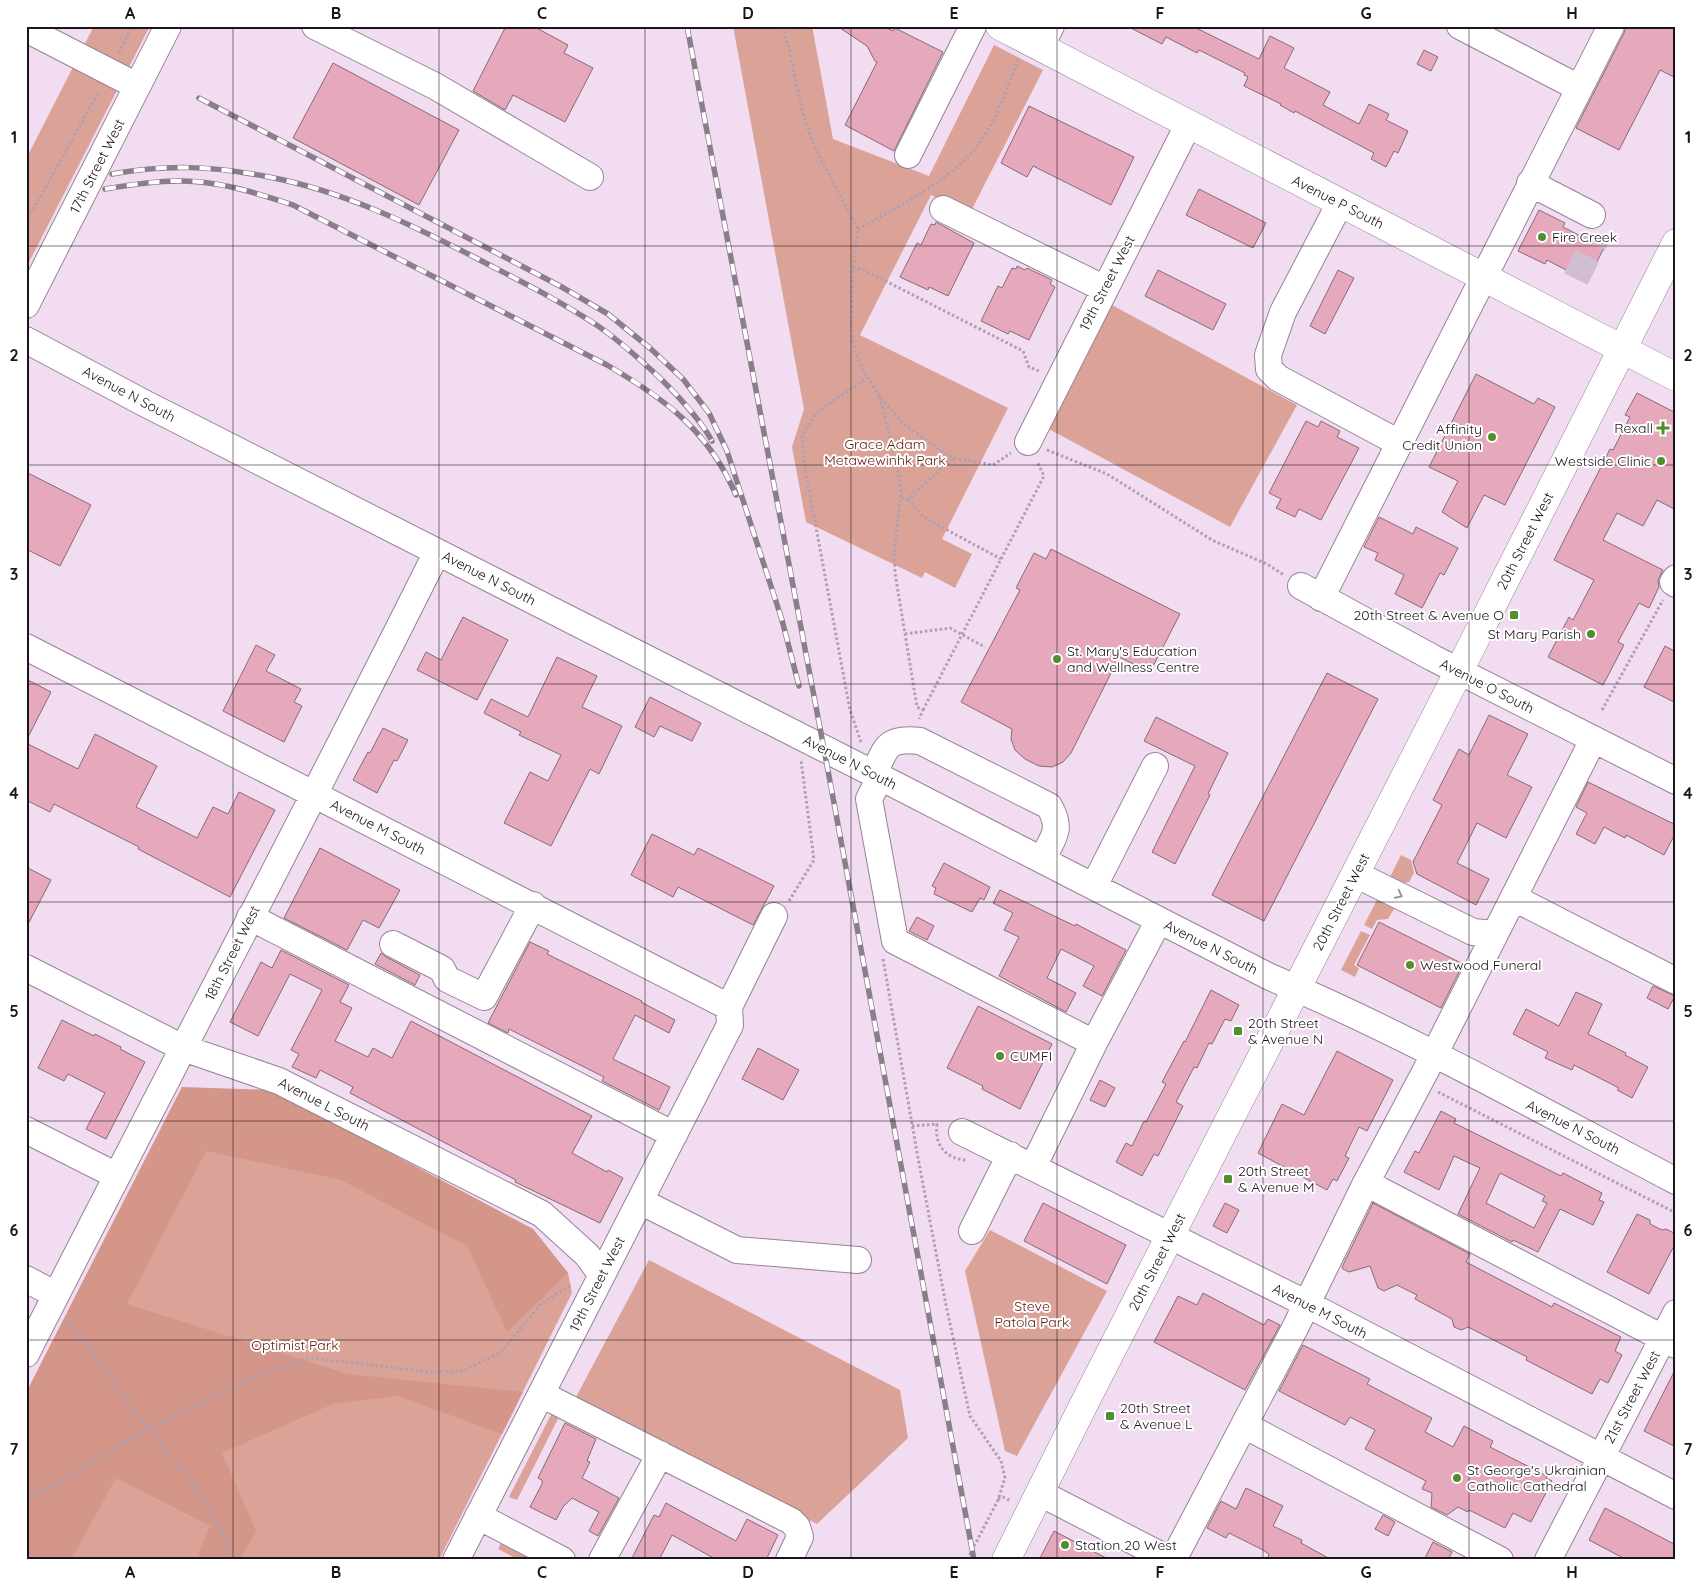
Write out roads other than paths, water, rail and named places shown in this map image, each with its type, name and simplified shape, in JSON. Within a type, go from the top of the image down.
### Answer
[{"type":"main road","name":"Avenue P South","points":[[1000,26],[1040,37],[1188,125],[1676,377]]},
{"type":"main road","name":"20th Street West","points":[[1006,1560],[1170,1235],[1460,671],[1676,243]]},
{"type":"street","name":"17th Street West","points":[[26,305],[168,26]]},
{"type":"street","points":[[315,26],[435,86],[590,177]]},
{"type":"street","points":[[908,155],[973,26]]},
{"type":"street","points":[[1460,26],[1579,88]]},
{"type":"street","points":[[1340,203],[1283,312],[1268,355],[1269,369],[1278,378],[1399,442],[1610,26]]},
{"type":"street","points":[[26,29],[137,86]]},
{"type":"street","name":"19th Street West","points":[[1028,442],[1188,125]]},
{"type":"street","points":[[1530,183],[1592,216]]},
{"type":"street","points":[[943,209],[1105,288]]},
{"type":"street","name":"Avenue N South","points":[[26,340],[144,403],[877,775],[1158,920],[1270,977],[1323,1000],[1434,1055],[1676,1181]]},
{"type":"street","name":"Avenue O South","points":[[1399,442],[1311,592],[1593,740],[1676,781]]},
{"type":"street","name":"18th Street West","points":[[26,1354],[250,917],[315,795],[437,552]]},
{"type":"street","name":"Avenue M South","points":[[26,647],[534,905],[729,1007]]},
{"type":"street","points":[[1042,860],[1057,829],[1056,818],[1049,806],[920,741],[902,739],[885,748],[869,799],[895,941],[1094,1043]]},
{"type":"street","points":[[1040,1493],[1171,1560],[1307,1304],[1366,1183],[1434,1055],[1593,740]]},
{"type":"street","points":[[1094,886],[1155,766]]},
{"type":"street","points":[[1356,874],[1473,932],[1495,934]]},
{"type":"street","points":[[1514,898],[1676,981]]},
{"type":"street","points":[[393,944],[442,969],[447,979],[484,997],[534,905]]},
{"type":"street","points":[[729,1007],[780,912]]},
{"type":"street","points":[[250,917],[674,1135]]},
{"type":"street","points":[[972,1231],[1021,1161],[1094,1043],[1158,920]]},
{"type":"street","name":"Avenue L South","points":[[26,968],[183,1048],[279,1081],[542,1214],[594,1265]]},
{"type":"street","name":"19th Street West","points":[[456,1560],[541,1394],[594,1265],[640,1201],[730,1025],[729,1007]]},
{"type":"street","points":[[26,1130],[117,1176]]},
{"type":"street","name":"Avenue M South","points":[[962,1132],[1307,1304],[1676,1496]]},
{"type":"street","points":[[1366,1183],[1669,1342]]},
{"type":"street","points":[[640,1201],[737,1250],[858,1260]]},
{"type":"street","points":[[26,1280],[52,1304]]},
{"type":"street","name":"21st Street West","points":[[1548,1560],[1601,1456],[1669,1342],[1676,1313]]},
{"type":"street","points":[[541,1394],[791,1521],[797,1527],[800,1537],[789,1560]]},
{"type":"street","points":[[1244,1425],[1500,1560]]},
{"type":"street","points":[[602,1560],[660,1454]]},
{"type":"street","points":[[478,1516],[562,1560]]},
{"type":"tunnel","points":[[1576,279],[1596,239]]},
{"type":"railway","points":[[687,26],[824,749],[974,1560]]},
{"type":"railway","points":[[199,98],[560,286],[608,314],[651,349],[683,379],[709,413],[727,451],[782,620],[799,686]]},
{"type":"railway","points":[[112,174],[172,168],[229,170],[248,173],[323,191],[401,221],[538,290],[598,326],[631,352],[683,401],[712,441]]},
{"type":"railway","points":[[105,189],[150,182],[192,181],[236,188],[293,205],[607,365],[648,391],[683,418],[698,434],[725,472],[736,495]]},
{"type":"place","name":"Fire Creek","points":[[1542,237]]},
{"type":"place","name":"Rexall","points":[[1663,428]]},
{"type":"place","name":"Affinity Credit Union","points":[[1492,437]]},
{"type":"place","name":"Westside Clinic","points":[[1661,461]]},
{"type":"place","name":"20th Street & Avenue O","points":[[1514,615]]},
{"type":"place","name":"St Mary Parish","points":[[1591,634]]},
{"type":"place","name":"St. Mary's Education and Wellness Centre","points":[[1057,659]]},
{"type":"place","name":"Westwood Funeral","points":[[1410,965]]},
{"type":"place","name":"20th Street & Avenue N","points":[[1238,1031]]},
{"type":"place","name":"CUMFI","points":[[1000,1056]]},
{"type":"place","name":"20th Street & Avenue M","points":[[1228,1179]]},
{"type":"place","name":"20th Street & Avenue L","points":[[1110,1416]]},
{"type":"place","name":"St George's Ukrainian Catholic Cathedral","points":[[1457,1478]]},
{"type":"place","name":"Station 20 West","points":[[1065,1545]]},
{"type":"park label","name":"Grace Adam Metawewinhk Park","points":[[885,452]]},
{"type":"park label","name":"Steve Patola Park","points":[[1032,1314]]},
{"type":"park label","name":"Optimist Park","points":[[295,1345]]}]
